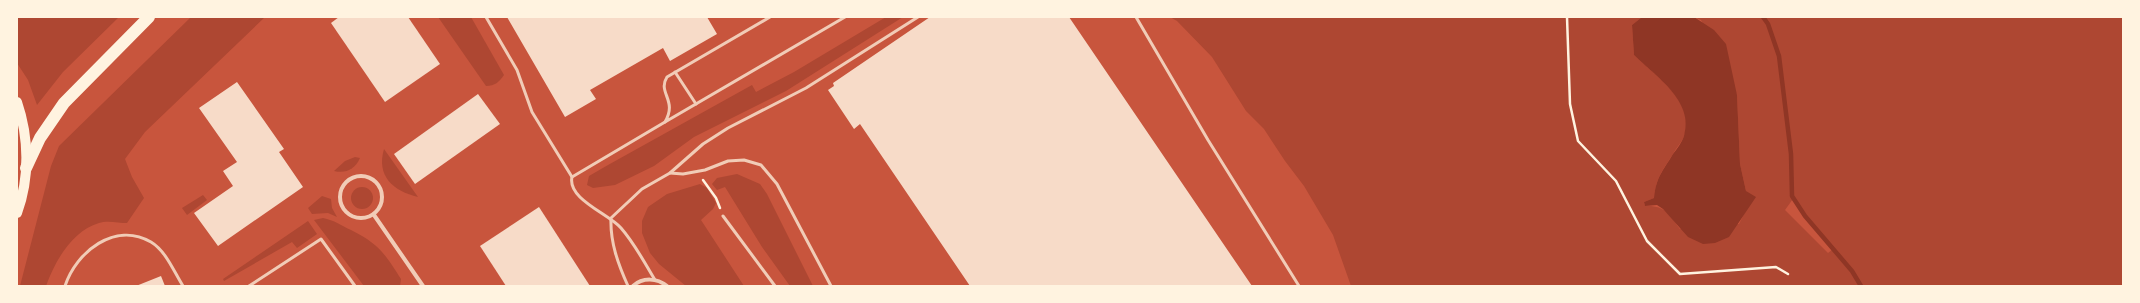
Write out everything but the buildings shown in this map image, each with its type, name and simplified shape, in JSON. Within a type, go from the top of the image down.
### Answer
[{"type":"highway","points":[[26,168],[40,138],[64,102],[149,17]]},
{"type":"main road","points":[[17,102],[24,131],[26,168],[23,196],[17,213]]},
{"type":"street","points":[[360,176],[375,180],[380,186],[383,194],[382,203],[374,215],[361,219],[354,217],[343,208],[340,194],[347,182],[360,176]]},
{"type":"street","points":[[374,215],[423,286]]},
{"type":"street","points":[[633,286],[644,280],[655,280],[668,286]]},
{"type":"lane","points":[[486,17],[517,70],[532,112],[572,177],[573,186],[581,198],[610,218],[634,245],[655,280]]},
{"type":"lane","points":[[665,122],[669,116],[670,107],[669,98],[663,89],[663,83],[667,77],[770,17]]},
{"type":"lane","points":[[572,177],[844,17]]},
{"type":"lane","points":[[610,218],[642,189],[670,173],[703,144],[728,128],[806,88],[918,17]]},
{"type":"lane","points":[[1136,17],[1208,140],[1299,286]]},
{"type":"lane","points":[[675,72],[696,104]]},
{"type":"lane","points":[[670,173],[683,174],[739,160],[761,165],[777,184],[831,286]]},
{"type":"lane","points":[[723,216],[775,286]]},
{"type":"lane","points":[[610,218],[612,243],[628,286]]},
{"type":"lane","points":[[65,286],[76,262],[85,252],[113,236],[126,234],[142,238],[160,249],[183,286]]},
{"type":"lane","points":[[249,286],[321,239],[355,286]]},
{"type":"path","points":[[1567,17],[1570,104],[1578,141],[1616,181],[1647,241],[1680,274],[1776,268],[1788,274]]},
{"type":"path","points":[[697,171],[716,198],[723,216]]},
{"type":"shaded area","points":[[17,17],[119,17],[63,72],[37,105],[28,80],[17,63]]},
{"type":"shaded area","points":[[191,17],[265,17],[145,132],[125,159],[132,177],[144,198],[127,223],[106,222],[89,227],[66,248],[54,267],[46,286],[20,286],[51,166],[59,146]]},
{"type":"shaded area","points":[[438,17],[471,17],[504,75],[498,82],[486,86]]},
{"type":"shaded area","points":[[886,17],[903,17],[786,91],[694,137],[654,166],[615,185],[593,188],[587,185],[589,176],[608,165],[752,85],[756,92],[794,72]]},
{"type":"shaded area","points":[[1170,17],[1642,17],[1632,25],[1634,55],[1671,90],[1679,101],[1684,112],[1686,123],[1684,136],[1658,180],[1654,198],[1644,202],[1645,206],[1657,207],[1666,212],[1680,229],[1739,224],[1749,204],[1740,164],[1737,95],[1701,20],[1694,17],[2123,17],[2123,286],[1351,286],[1333,235],[1304,186],[1264,129],[1246,111],[1212,57],[1177,21]],"holes":[[[1795,196],[1794,200],[1833,249],[1828,253],[1785,210]]]},
{"type":"shaded area","points":[[1642,17],[1694,17],[1714,30],[1726,44],[1737,95],[1740,164],[1746,191],[1756,197],[1729,237],[1715,243],[1703,244],[1688,237],[1663,209],[1657,205],[1645,206],[1644,202],[1654,198],[1658,179],[1682,141],[1686,123],[1684,112],[1679,101],[1671,90],[1634,55],[1632,25]]},
{"type":"shaded area","points":[[384,149],[418,197],[401,191],[389,181],[382,167]]},
{"type":"shaded area","points":[[355,157],[360,158],[356,165],[350,170],[342,172],[334,171],[345,161]]},
{"type":"shaded area","points":[[737,174],[760,184],[767,194],[813,286],[790,286],[762,247],[725,187],[717,190],[712,184],[717,178]]},
{"type":"shaded area","points":[[700,184],[707,188],[716,203],[713,209],[701,220],[744,286],[686,286],[659,264],[650,253],[642,233],[642,221],[648,207],[667,194]]},
{"type":"shaded area","points":[[362,187],[370,190],[373,198],[370,206],[362,209],[354,206],[351,198],[354,190]]},
{"type":"shaded area","points":[[203,195],[207,200],[187,215],[182,208]]},
{"type":"shaded area","points":[[322,196],[331,199],[332,208],[337,217],[328,213],[312,214],[308,208]]},
{"type":"shaded area","points":[[323,218],[361,235],[375,245],[386,256],[401,279],[400,286],[364,286],[314,220]]},
{"type":"shaded area","points":[[308,221],[317,234],[297,248],[292,242],[224,281],[223,279]]},
{"type":"waterway","points":[[1763,17],[1768,24],[1779,56],[1791,154],[1792,196],[1805,216],[1852,271],[1861,286]]}]
